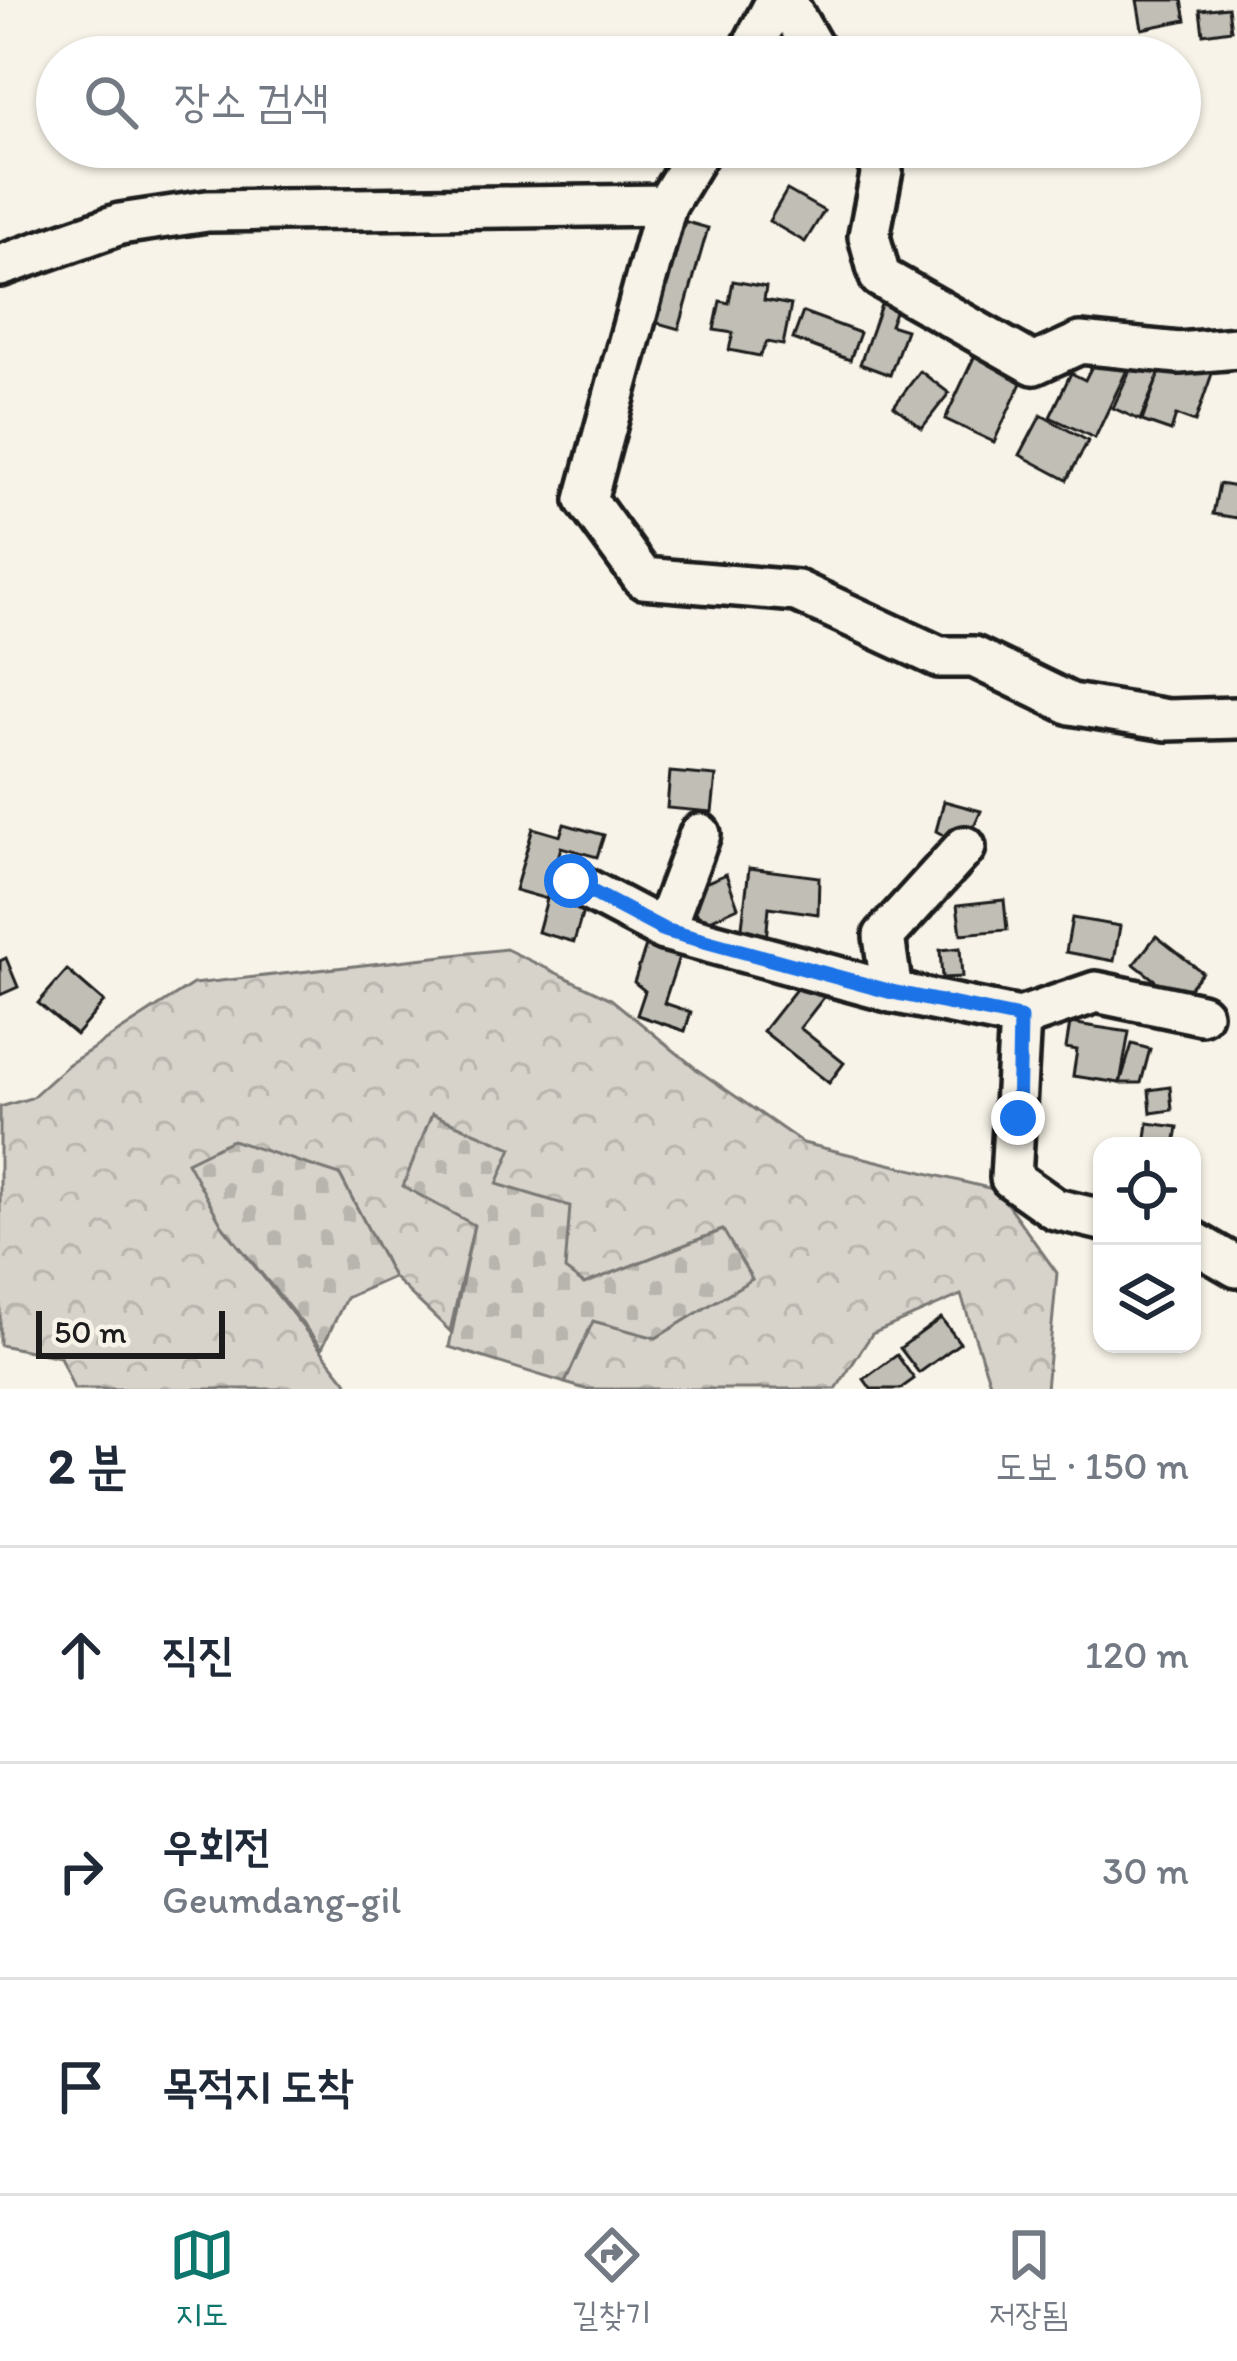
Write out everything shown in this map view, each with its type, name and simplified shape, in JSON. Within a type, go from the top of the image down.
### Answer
[{"type":"street","points":[[760,36],[781,0],[804,36]]},
{"type":"street","points":[[688,168],[666,205],[586,500],[643,578],[797,591],[939,658],[974,657],[1071,704],[1167,720],[1237,718]]},
{"type":"street","points":[[881,168],[869,236],[880,278],[1034,364],[1080,343],[1179,352],[1237,348]]},
{"type":"street","points":[[0,266],[120,224],[207,211],[666,205]]},
{"type":"street","points":[[664,930],[700,834]]},
{"type":"street","points":[[892,992],[884,935],[965,847]]},
{"type":"street","points":[[571,881],[664,930],[892,992],[1020,1018],[1096,992],[1201,1014]]},
{"type":"street","points":[[1020,1018],[1011,1178],[1055,1209],[1093,1218]]},
{"type":"street","points":[[1199,1245],[1237,1267]]},
{"type":"green space","points":[[506,949],[611,999],[699,1071],[803,1143],[997,1190],[1057,1273],[1046,1389],[992,1389],[961,1295],[872,1334],[836,1389],[585,1389],[565,1383],[593,1321],[656,1338],[752,1279],[722,1230],[585,1284],[474,1225],[450,1331],[393,1277],[340,1175],[222,1225],[352,1389],[74,1389],[60,1357],[0,1345],[0,1107],[31,1098],[69,1064],[193,984]]},
{"type":"green space","points":[[432,1114],[512,1148],[497,1184],[570,1206],[565,1270],[584,1284],[723,1230],[752,1279],[656,1338],[593,1321],[565,1383],[449,1347],[474,1225],[403,1186]]},
{"type":"green space","points":[[232,1140],[340,1175],[393,1277],[346,1298],[322,1348],[222,1225],[187,1162]]},
{"type":"building","points":[[1137,0],[1182,0],[1186,20],[1142,29]]},
{"type":"building","points":[[1228,7],[1231,30],[1203,34],[1200,10]]},
{"type":"building","points":[[787,190],[824,211],[805,242],[769,221]]},
{"type":"building","points":[[669,217],[708,228],[679,329],[640,318]]},
{"type":"building","points":[[733,281],[766,287],[764,300],[791,305],[783,345],[767,342],[760,356],[729,350],[733,333],[714,330],[720,301],[729,303]]},
{"type":"building","points":[[883,299],[898,304],[890,325],[906,330],[890,375],[860,364]]},
{"type":"building","points":[[803,312],[860,333],[850,360],[793,339]]},
{"type":"building","points":[[976,353],[1021,383],[994,442],[945,419]]},
{"type":"building","points":[[1166,354],[1213,371],[1195,422],[1176,415],[1171,431],[1142,421]]},
{"type":"building","points":[[1097,356],[1127,370],[1095,438],[1050,417],[1071,373],[1085,380]]},
{"type":"building","points":[[1135,359],[1161,370],[1140,420],[1113,408]]},
{"type":"building","points":[[920,371],[949,393],[922,428],[894,406]]},
{"type":"building","points":[[1041,415],[1088,441],[1067,480],[1020,455]]},
{"type":"building","points":[[1219,484],[1237,487],[1237,518],[1213,514]]},
{"type":"building","points":[[670,772],[716,776],[712,812],[667,808]]},
{"type":"building","points":[[944,801],[981,811],[965,847],[936,831]]},
{"type":"building","points":[[564,824],[604,835],[597,857],[561,847],[547,897],[584,908],[574,942],[538,932],[547,899],[515,890],[533,828],[560,836]]},
{"type":"building","points":[[749,868],[819,877],[818,914],[769,907],[765,952],[740,944]]},
{"type":"building","points":[[726,874],[738,907],[701,924],[688,890]]},
{"type":"building","points":[[1004,900],[1007,930],[961,934],[957,905]]},
{"type":"building","points":[[1072,918],[1120,926],[1114,961],[1066,952]]},
{"type":"building","points":[[1156,936],[1202,972],[1180,1000],[1134,964]]},
{"type":"building","points":[[649,937],[682,948],[664,1003],[691,1012],[685,1031],[637,1015],[645,991],[634,982]]},
{"type":"building","points":[[960,948],[962,977],[942,978],[940,950]]},
{"type":"building","points":[[6,958],[18,987],[0,995],[0,961]]},
{"type":"building","points":[[67,970],[104,1002],[76,1035],[38,1003]]},
{"type":"building","points":[[804,979],[825,996],[800,1028],[844,1063],[829,1083],[763,1031]]},
{"type":"building","points":[[1070,1023],[1129,1032],[1120,1083],[1073,1076],[1077,1050],[1066,1048]]},
{"type":"building","points":[[1132,1044],[1150,1049],[1141,1083],[1120,1083]]},
{"type":"building","points":[[1170,1087],[1172,1110],[1151,1113],[1149,1090]]},
{"type":"building","points":[[1148,1123],[1178,1127],[1176,1137],[1146,1137]]},
{"type":"building","points":[[941,1318],[960,1343],[919,1373],[900,1348]]},
{"type":"building","points":[[897,1355],[914,1379],[900,1389],[871,1389],[864,1379]]},
{"type":"route","points":[[571,881],[664,930],[892,992],[1020,1018],[1018,1118]]}]
